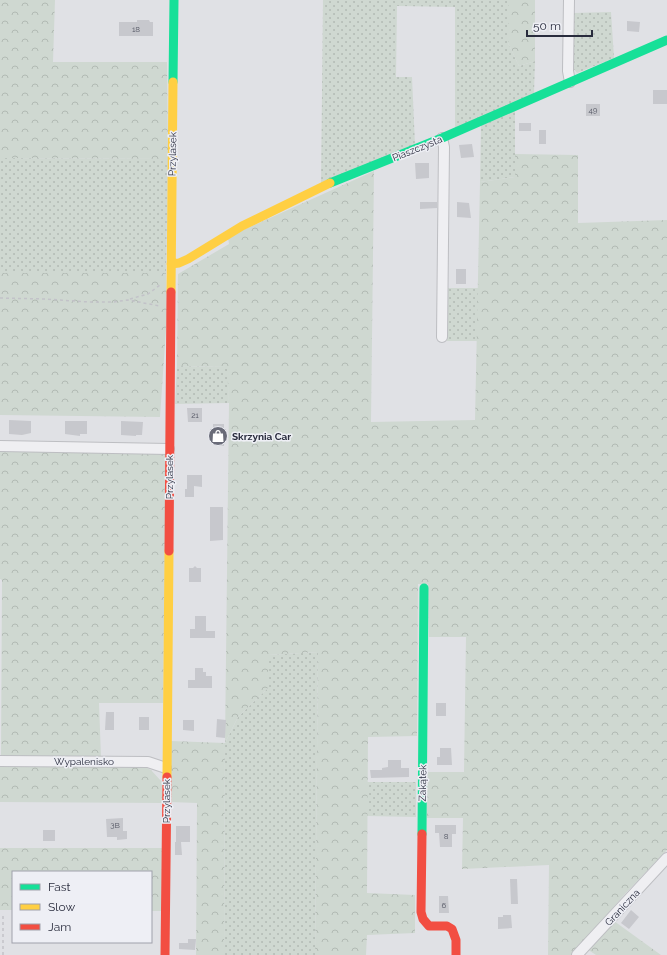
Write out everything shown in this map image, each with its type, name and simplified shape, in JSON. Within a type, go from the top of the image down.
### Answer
[{"type":"street","name":"Przylasek","points":[[165,955],[174,0]]},
{"type":"street","points":[[568,0],[568,71],[570,82]]},
{"type":"street","name":"Piaszczysta","points":[[171,264],[179,263],[188,259],[242,226],[323,186],[442,138],[667,40]]},
{"type":"street","points":[[442,138],[444,147],[442,337]]},
{"type":"street","points":[[0,446],[169,449]]},
{"type":"street","name":"Zakątek","points":[[424,588],[421,912],[423,919],[429,926],[449,927],[453,930],[456,955]]},
{"type":"street","name":"Wypalenisko","points":[[0,762],[148,762],[166,768]]},
{"type":"street","name":"Graniczna","points":[[577,955],[667,858]]},
{"type":"path","points":[[0,298],[113,302],[128,300],[148,294],[171,276]]},
{"type":"path","points":[[128,300],[170,308]]},
{"type":"path","points":[[3,913],[3,955]]},
{"type":"green space","points":[[0,0],[55,0],[53,62],[167,62],[168,159],[0,158]]},
{"type":"green space","points":[[323,0],[508,0],[508,43],[519,66],[535,61],[534,94],[455,129],[455,7],[397,6],[396,77],[412,77],[415,145],[321,184]]},
{"type":"green space","points":[[508,0],[535,0],[535,61],[519,66],[508,43]]},
{"type":"green space","points":[[611,12],[614,58],[577,73],[573,68],[573,13]]},
{"type":"green space","points":[[515,109],[515,177],[480,182],[481,125]]},
{"type":"green space","points":[[515,154],[578,155],[578,223],[667,220],[667,850],[624,895],[572,955],[548,955],[549,865],[462,869],[463,818],[427,818],[427,772],[464,772],[466,637],[429,637],[428,584],[418,584],[417,736],[368,737],[367,893],[415,895],[415,933],[367,935],[366,955],[315,955],[318,652],[268,655],[268,688],[238,717],[225,743],[229,403],[227,367],[177,366],[178,274],[229,244],[228,237],[374,171],[371,422],[475,420],[480,182],[515,177]]},
{"type":"green space","points":[[0,158],[168,159],[166,273],[0,273]]},
{"type":"green space","points":[[0,273],[166,273],[167,315],[160,417],[0,415]]},
{"type":"green space","points":[[447,288],[478,288],[478,341],[447,341]]},
{"type":"green space","points":[[177,366],[228,367],[229,403],[175,404]]},
{"type":"green space","points":[[0,450],[166,452],[163,703],[99,703],[101,757],[1,757],[2,580],[0,579]]},
{"type":"green space","points":[[318,652],[315,955],[224,955],[225,743],[238,717],[268,688],[268,655]]},
{"type":"green space","points":[[171,741],[225,743],[224,955],[196,955],[197,803],[170,802]]},
{"type":"green space","points":[[0,765],[143,766],[151,770],[162,782],[163,803],[0,802]]},
{"type":"green space","points":[[367,782],[416,782],[416,817],[367,816]]},
{"type":"green space","points":[[0,848],[162,848],[161,911],[152,911],[152,871],[12,871],[12,910],[0,910]]},
{"type":"green space","points":[[614,921],[661,955],[596,955],[587,949]]},
{"type":"building","points":[[137,20],[149,20],[150,22],[153,22],[153,36],[119,36],[119,22],[137,22]]},
{"type":"building","points":[[627,21],[640,22],[639,32],[627,31]]},
{"type":"building","points":[[653,90],[667,90],[667,104],[653,104]]},
{"type":"building","points":[[586,104],[600,104],[600,116],[586,116]]},
{"type":"building","points":[[519,123],[531,123],[531,131],[519,131]]},
{"type":"building","points":[[539,130],[546,130],[546,144],[539,144]]},
{"type":"building","points":[[472,144],[474,157],[461,158],[459,145]]},
{"type":"building","points":[[415,163],[429,163],[429,178],[416,179]]},
{"type":"building","points":[[420,202],[437,202],[437,208],[420,209]]},
{"type":"building","points":[[457,202],[469,203],[471,218],[457,217]]},
{"type":"building","points":[[456,269],[466,269],[466,284],[456,284]]},
{"type":"building","points":[[187,408],[202,408],[202,422],[188,422]]},
{"type":"building","points":[[9,420],[31,421],[31,433],[22,435],[9,434]]},
{"type":"building","points":[[65,421],[87,421],[87,434],[80,434],[80,436],[65,434]]},
{"type":"building","points":[[121,421],[143,422],[142,435],[121,435]]},
{"type":"building","points":[[213,424],[224,424],[224,446],[213,445]]},
{"type":"building","points":[[187,475],[202,475],[202,487],[194,486],[194,497],[185,497],[185,489],[187,489]]},
{"type":"building","points":[[210,507],[223,507],[223,540],[210,541]]},
{"type":"building","points":[[195,566],[197,568],[201,568],[201,582],[189,582],[189,568],[193,568]]},
{"type":"building","points":[[195,616],[206,616],[206,631],[215,631],[215,638],[190,638],[190,629],[195,629]]},
{"type":"building","points":[[195,668],[203,668],[203,672],[206,672],[206,676],[212,676],[212,688],[188,688],[188,680],[195,680]]},
{"type":"building","points":[[436,703],[446,703],[446,716],[436,716]]},
{"type":"building","points":[[106,712],[114,712],[114,730],[105,730]]},
{"type":"building","points":[[139,717],[149,717],[149,730],[139,730]]},
{"type":"building","points":[[217,719],[226,720],[225,738],[216,737]]},
{"type":"building","points":[[183,720],[194,720],[194,731],[183,730]]},
{"type":"building","points":[[440,748],[451,748],[452,765],[437,765],[437,757],[440,757]]},
{"type":"building","points":[[388,760],[401,760],[401,768],[409,768],[409,777],[371,778],[370,770],[382,770],[382,768],[388,767]]},
{"type":"building","points":[[123,818],[123,831],[127,831],[127,839],[117,840],[117,837],[107,837],[106,819]]},
{"type":"building","points":[[435,825],[456,825],[456,834],[452,834],[452,847],[440,847],[439,833],[435,833]]},
{"type":"building","points":[[176,826],[190,826],[190,842],[176,842]]},
{"type":"building","points":[[43,830],[55,830],[55,841],[43,841]]},
{"type":"building","points":[[175,842],[181,842],[182,855],[175,855]]},
{"type":"building","points":[[510,879],[517,879],[518,904],[511,904]]},
{"type":"building","points":[[439,896],[448,896],[449,913],[439,913]]},
{"type":"building","points":[[631,910],[639,917],[629,929],[621,923]]},
{"type":"building","points":[[503,915],[511,915],[512,928],[498,929],[498,917],[503,917]]},
{"type":"building","points":[[188,939],[196,939],[195,950],[179,949],[179,943],[188,943]]},
{"type":"traffic: fast","points":[[173,82],[174,0]]},
{"type":"traffic: fast","points":[[330,183],[442,138],[667,40]]},
{"type":"traffic: fast","points":[[422,834],[424,588]]},
{"type":"traffic: slow","points":[[171,292],[173,82]]},
{"type":"traffic: slow","points":[[171,264],[179,263],[188,259],[242,226],[330,183]]},
{"type":"traffic: slow","points":[[167,777],[169,551]]},
{"type":"traffic: jam","points":[[169,551],[171,292]]},
{"type":"traffic: jam","points":[[165,955],[167,777]]},
{"type":"traffic: jam","points":[[422,834],[421,912],[423,919],[429,926],[447,926],[452,929],[456,940],[456,955]]},
{"type":"place","name":"Skrzynia Car","points":[[218,436]]}]
